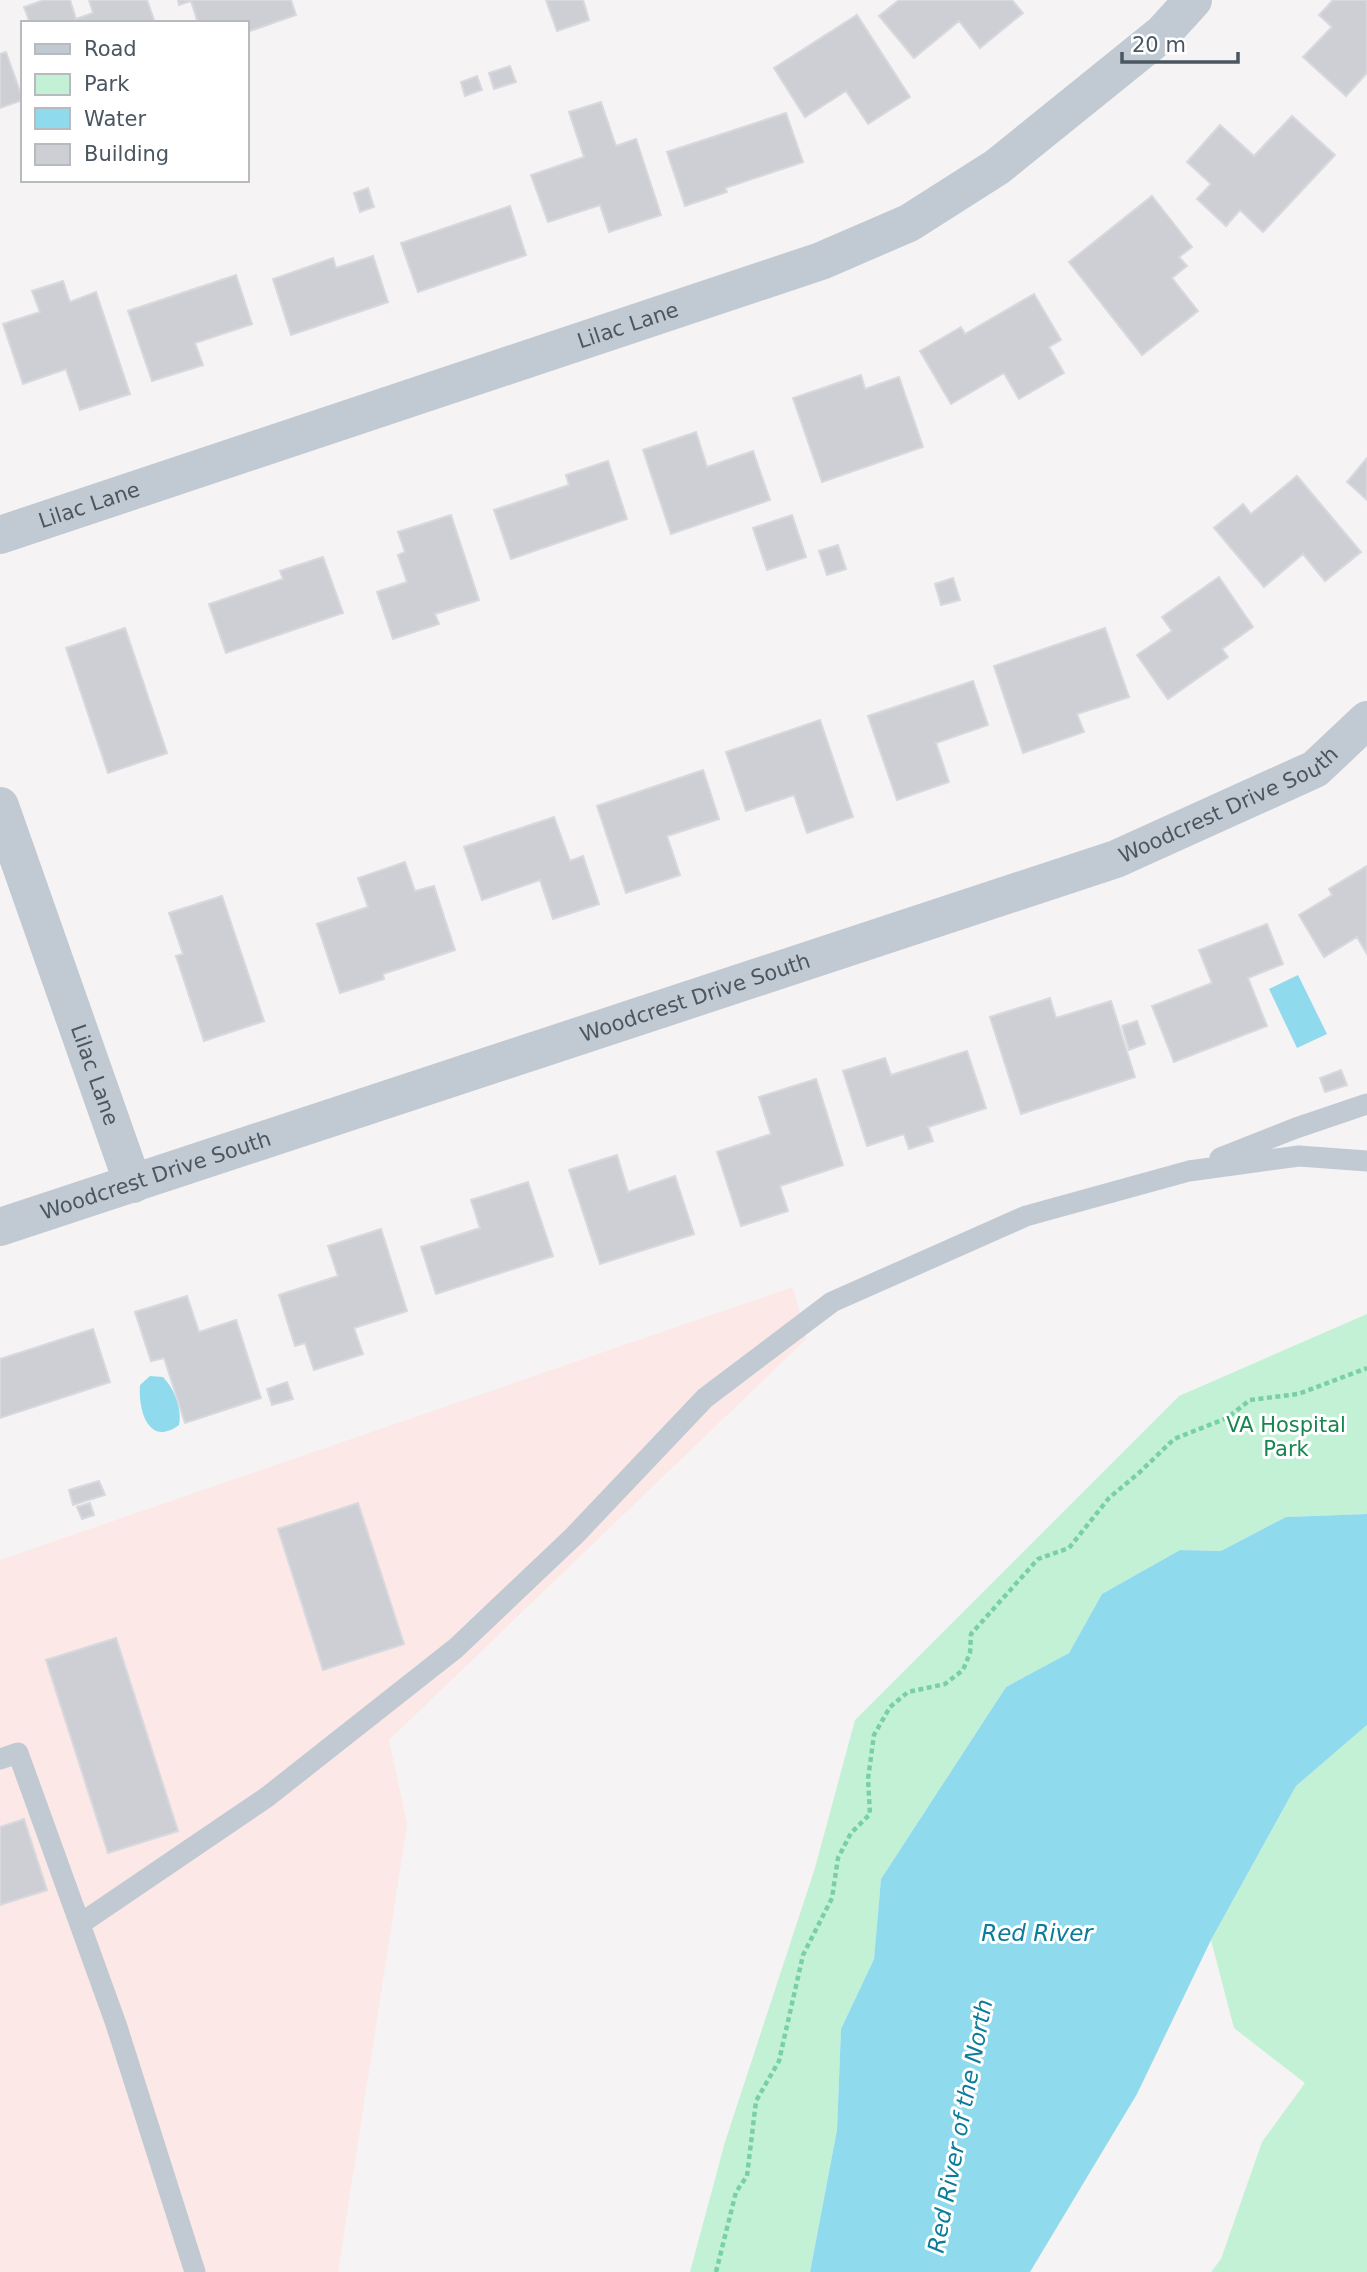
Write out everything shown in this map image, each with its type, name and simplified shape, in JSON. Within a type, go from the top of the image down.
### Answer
[{"type":"street","name":"Lilac Lane","points":[[0,535],[821,261],[909,223],[997,167],[1163,33],[1193,0]]},
{"type":"street","name":"Woodcrest Drive South","points":[[0,1227],[1116,859],[1315,769],[1367,720]]},
{"type":"street","name":"Lilac Lane","points":[[0,807],[133,1184]]},
{"type":"lane","points":[[80,1924],[267,1797],[456,1648],[574,1536],[705,1398],[832,1302],[1026,1216],[1189,1171],[1296,1128],[1367,1104]]},
{"type":"lane","points":[[1189,1171],[1299,1156],[1367,1161]]},
{"type":"lane","points":[[0,1759],[18,1753],[116,2025],[195,2272]]},
{"type":"path","points":[[716,2272],[736,2192],[747,2176],[756,2101],[779,2061],[803,1955],[832,1898],[838,1858],[851,1833],[870,1814],[869,1779],[874,1735],[890,1707],[908,1692],[945,1684],[963,1670],[970,1653],[971,1634],[1038,1559],[1069,1548],[1109,1498],[1174,1439],[1227,1418],[1250,1400],[1298,1394],[1367,1368]]},
{"type":"shaded area","points":[[793,1287],[806,1339],[389,1740],[407,1824],[338,2272],[0,2272],[0,1560]]},
{"type":"green space","name":"VA Hospital Park","points":[[1367,1314],[1367,1514],[1286,1517],[1221,1551],[1180,1550],[1102,1594],[1069,1653],[1006,1687],[881,1879],[874,1959],[841,2029],[837,2130],[810,2272],[690,2272],[725,2142],[815,1868],[855,1720],[1179,1396]]},
{"type":"green space","points":[[1367,1725],[1367,2272],[1211,2272],[1221,2259],[1262,2142],[1305,2083],[1234,2028],[1211,1940],[1296,1786]]},
{"type":"water","points":[[1298,975],[1327,1034],[1297,1048],[1269,989]]},
{"type":"water","points":[[150,1376],[163,1377],[177,1400],[179,1425],[168,1431],[153,1429],[143,1414],[140,1385]]},
{"type":"water","name":"Red River","points":[[1367,1514],[1367,1725],[1296,1786],[1211,1940],[1137,2094],[1030,2272],[810,2272],[837,2130],[841,2029],[874,1959],[881,1879],[1006,1687],[1069,1653],[1102,1594],[1180,1550],[1221,1551],[1286,1517]]},
{"type":"building","points":[[44,0],[70,0],[76,19],[93,13],[89,0],[147,0],[154,21],[29,21],[24,7]]},
{"type":"building","points":[[178,0],[291,0],[296,15],[248,32],[248,21],[197,21],[191,1],[179,5]]},
{"type":"building","points":[[546,0],[583,0],[589,20],[557,31]]},
{"type":"building","points":[[899,0],[1012,0],[1023,13],[980,48],[959,21],[914,58],[879,16]]},
{"type":"building","points":[[1333,0],[1367,0],[1367,73],[1346,96],[1303,57],[1332,27],[1319,15]]},
{"type":"building","points":[[857,15],[910,97],[868,124],[846,91],[805,117],[774,68]]},
{"type":"building","points":[[6,52],[21,101],[0,108],[0,54]]},
{"type":"building","points":[[510,66],[516,82],[494,89],[489,73]]},
{"type":"building","points":[[477,76],[482,90],[465,96],[461,82]]},
{"type":"building","points":[[601,102],[616,146],[636,139],[661,215],[609,232],[600,205],[548,222],[531,175],[584,157],[569,112]]},
{"type":"building","points":[[786,113],[803,162],[725,188],[727,192],[685,206],[667,152]]},
{"type":"building","points":[[1292,116],[1335,155],[1263,232],[1240,210],[1226,226],[1197,199],[1211,184],[1187,162],[1220,125],[1254,156]]},
{"type":"building","points":[[368,188],[374,207],[360,212],[354,193]]},
{"type":"building","points":[[1152,196],[1192,247],[1179,257],[1187,266],[1172,278],[1198,311],[1142,355],[1069,262]]},
{"type":"building","points":[[510,206],[526,255],[418,292],[401,243]]},
{"type":"building","points":[[373,256],[388,302],[291,335],[273,279],[333,258],[336,268]]},
{"type":"building","points":[[236,275],[252,324],[195,343],[203,365],[152,381],[128,311]]},
{"type":"building","points":[[63,281],[70,302],[96,292],[130,394],[80,410],[66,369],[23,384],[3,324],[40,312],[32,291]]},
{"type":"building","points":[[1034,294],[1061,340],[1049,347],[1064,373],[1019,399],[1004,373],[951,404],[920,351],[961,327],[965,334]]},
{"type":"building","points":[[861,375],[865,389],[899,377],[923,447],[822,482],[793,398]]},
{"type":"building","points":[[696,432],[707,467],[753,451],[770,500],[671,534],[643,450]]},
{"type":"building","points":[[1367,458],[1367,500],[1347,482]]},
{"type":"building","points":[[608,461],[627,519],[511,559],[494,510],[569,485],[566,475]]},
{"type":"building","points":[[1297,476],[1361,552],[1325,581],[1303,554],[1264,587],[1214,528],[1243,504],[1251,514]]},
{"type":"building","points":[[451,515],[479,600],[435,614],[439,624],[393,639],[377,592],[407,582],[398,555],[405,552],[398,532]]},
{"type":"building","points":[[792,515],[806,557],[767,570],[753,528]]},
{"type":"building","points":[[838,545],[846,569],[827,575],[819,551]]},
{"type":"building","points":[[323,557],[343,613],[226,653],[209,604],[283,579],[280,571]]},
{"type":"building","points":[[1219,577],[1253,627],[1222,649],[1228,657],[1168,699],[1137,655],[1172,631],[1162,617]]},
{"type":"building","points":[[953,578],[960,600],[941,605],[935,584]]},
{"type":"building","points":[[125,628],[167,753],[108,773],[66,648]]},
{"type":"building","points":[[1105,628],[1129,697],[1077,714],[1084,732],[1023,753],[994,666]]},
{"type":"building","points":[[973,681],[988,725],[936,743],[949,782],[897,800],[868,716]]},
{"type":"building","points":[[820,720],[853,817],[807,833],[794,795],[746,811],[726,752]]},
{"type":"building","points":[[703,770],[719,819],[667,836],[680,875],[626,893],[597,806]]},
{"type":"building","points":[[554,817],[570,861],[583,856],[599,904],[553,919],[540,880],[482,900],[464,847]]},
{"type":"building","points":[[405,862],[415,891],[434,886],[455,950],[383,974],[384,979],[340,993],[317,924],[368,907],[358,878]]},
{"type":"building","points":[[1367,866],[1367,954],[1357,937],[1324,957],[1299,915],[1332,895],[1329,889]]},
{"type":"building","points":[[222,896],[264,1021],[204,1041],[176,956],[183,954],[169,913]]},
{"type":"building","points":[[1267,924],[1283,964],[1248,978],[1267,1026],[1174,1062],[1152,1006],[1212,983],[1199,950]]},
{"type":"building","points":[[1050,998],[1056,1018],[1111,1001],[1135,1077],[1021,1114],[990,1017]]},
{"type":"building","points":[[1137,1021],[1145,1044],[1129,1050],[1122,1026]]},
{"type":"building","points":[[967,1051],[986,1108],[928,1127],[933,1141],[909,1149],[904,1134],[867,1146],[843,1071],[885,1058],[891,1075]]},
{"type":"building","points":[[1341,1070],[1347,1085],[1325,1092],[1320,1078]]},
{"type":"building","points":[[816,1079],[843,1165],[780,1186],[788,1211],[741,1226],[717,1152],[771,1134],[759,1097]]},
{"type":"building","points":[[617,1155],[628,1192],[675,1176],[694,1234],[600,1264],[569,1170]]},
{"type":"building","points":[[528,1182],[553,1256],[436,1294],[421,1247],[480,1228],[471,1200]]},
{"type":"building","points":[[381,1229],[407,1311],[354,1328],[363,1354],[314,1370],[305,1343],[295,1346],[279,1295],[338,1276],[328,1246]]},
{"type":"building","points":[[187,1296],[199,1332],[236,1320],[261,1398],[185,1423],[164,1358],[151,1361],[135,1312]]},
{"type":"building","points":[[93,1329],[110,1382],[0,1418],[0,1359]]},
{"type":"building","points":[[287,1382],[293,1399],[272,1405],[267,1389]]},
{"type":"building","points":[[99,1481],[105,1495],[73,1505],[69,1490]]},
{"type":"building","points":[[90,1503],[94,1515],[82,1519],[77,1507]]},
{"type":"building","points":[[358,1503],[404,1644],[323,1670],[278,1529]]},
{"type":"building","points":[[116,1638],[178,1831],[108,1853],[46,1660]]},
{"type":"building","points":[[24,1819],[47,1890],[0,1905],[0,1827]]},
{"type":"water label","name":"Red River of the North","points":[[960,2126]]}]
